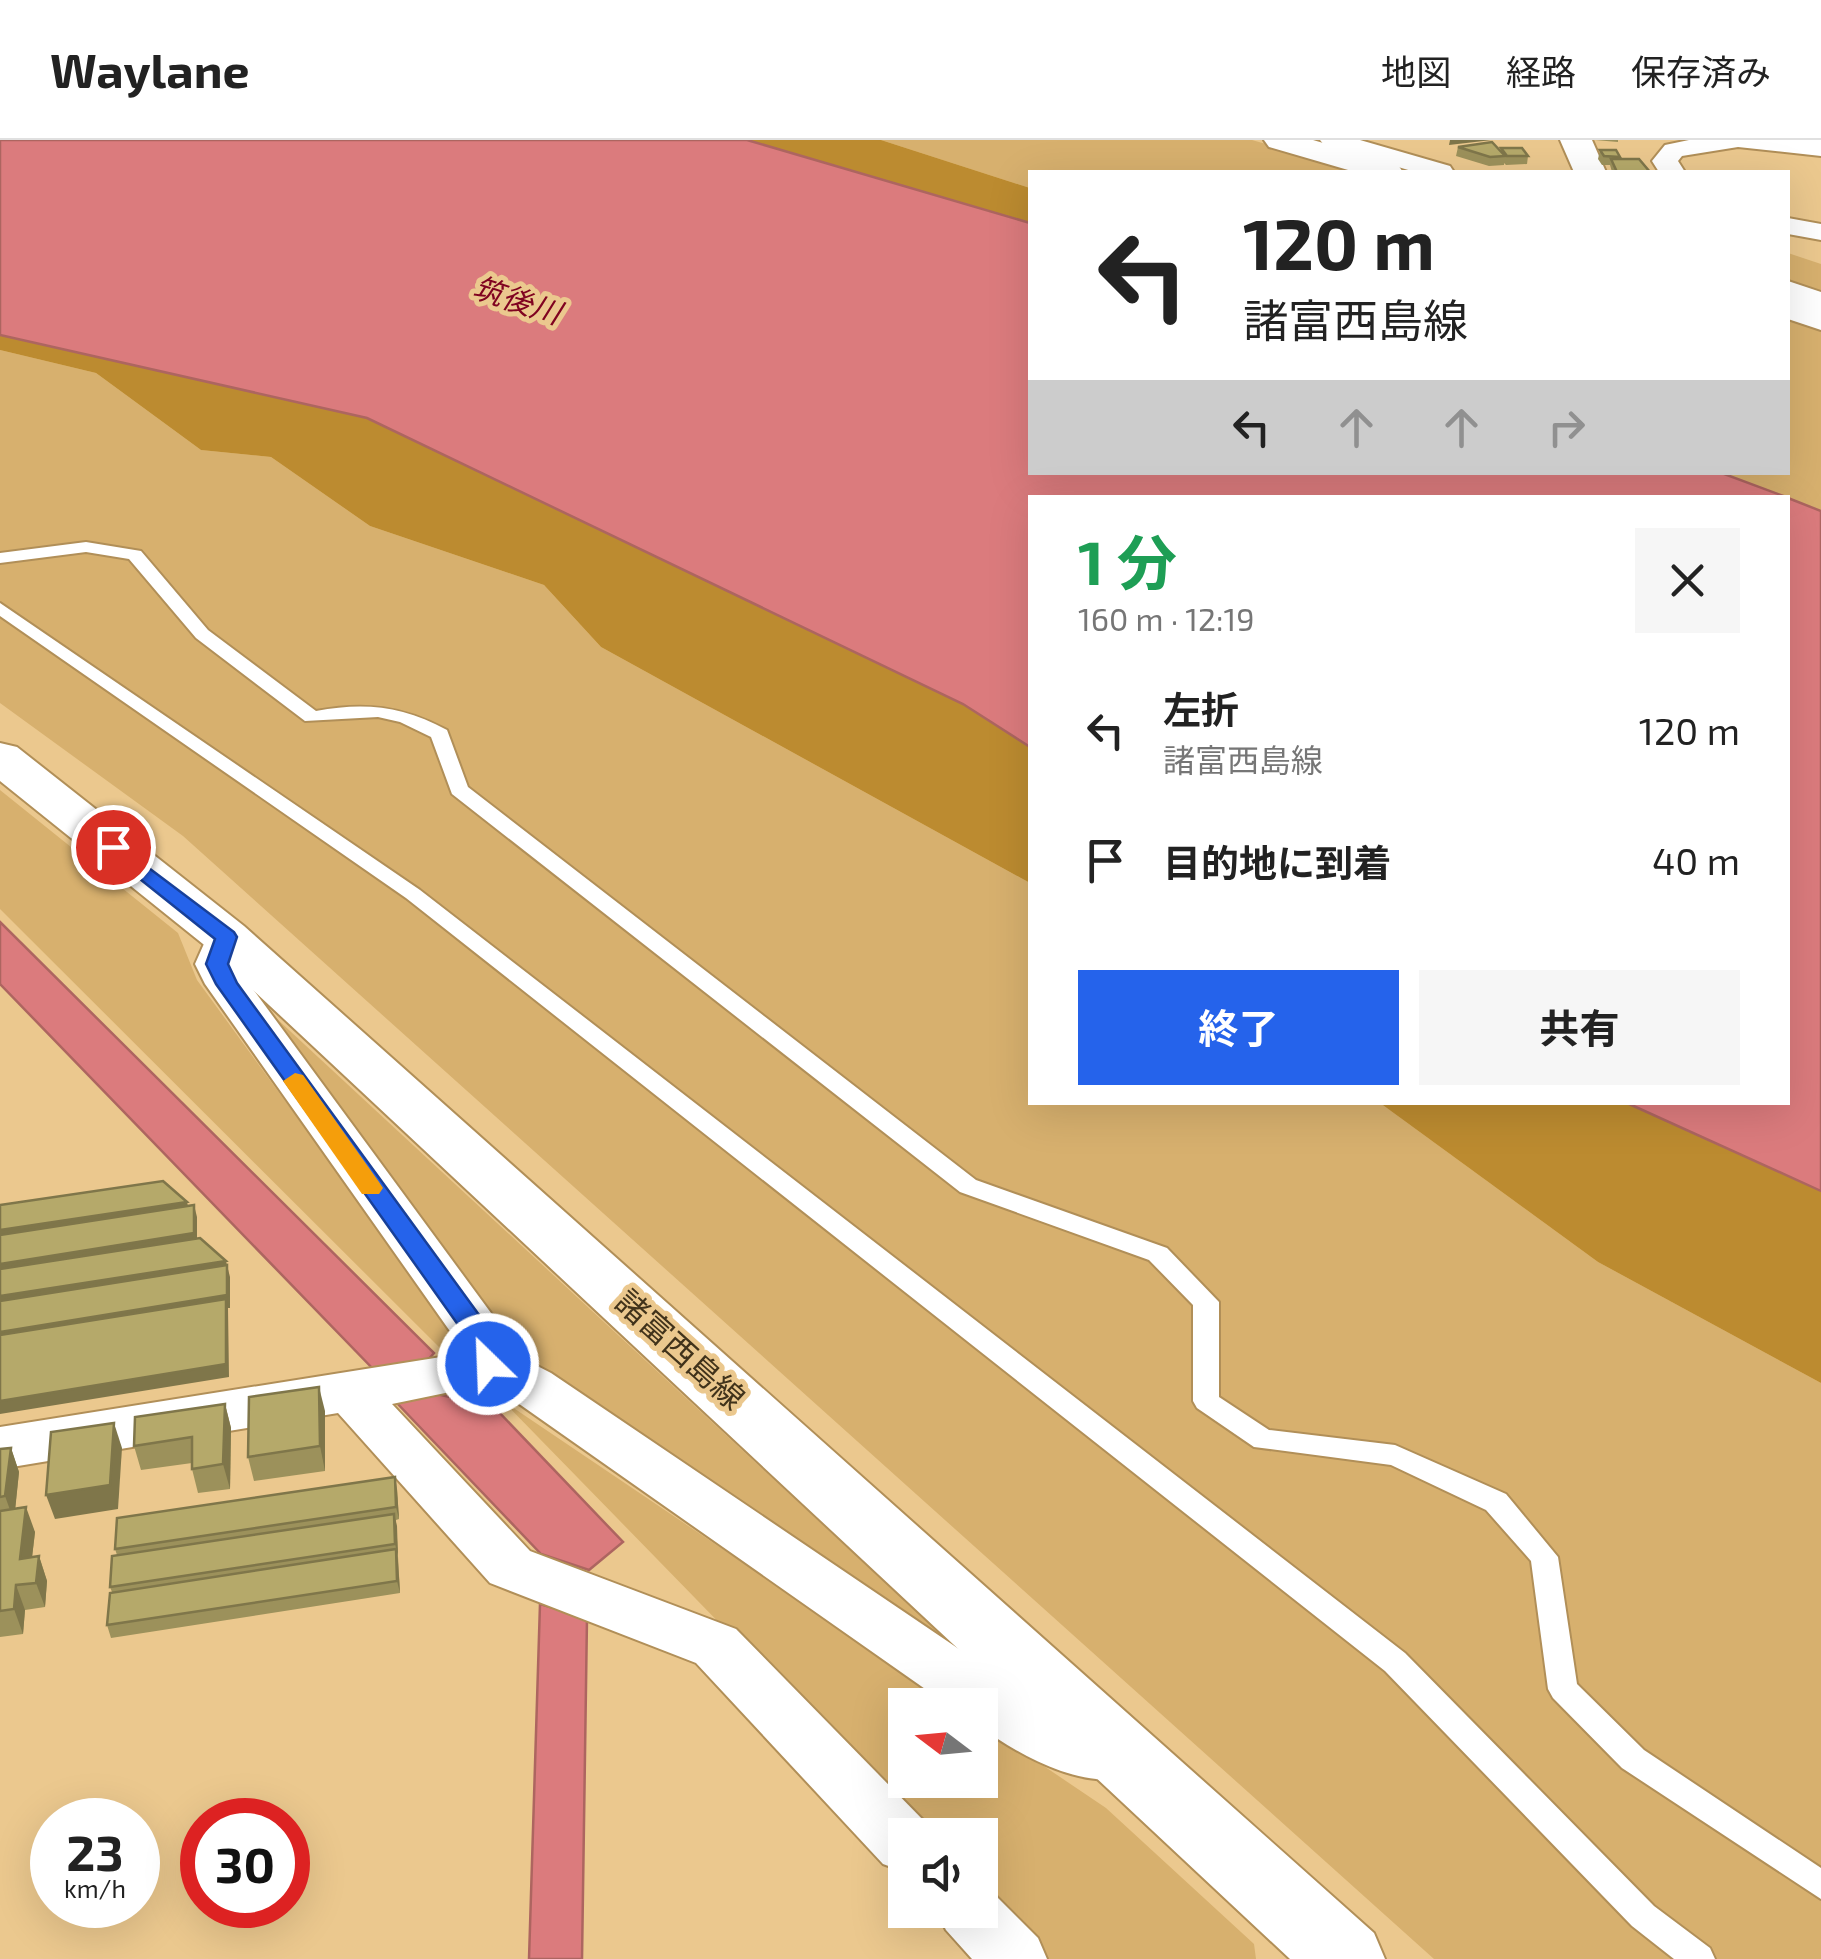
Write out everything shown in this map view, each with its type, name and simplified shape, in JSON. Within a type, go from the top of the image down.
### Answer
[{"type":"main road","points":[[1280,140],[1380,170]]},
{"type":"main road","points":[[1576,140],[1589,170]]},
{"type":"main road","points":[[1790,308],[1821,319]]},
{"type":"main road","name":"諸富西島線","points":[[0,758],[226,937],[1132,1761],[1326,1950]]},
{"type":"street","points":[[1333,140],[1434,170]]},
{"type":"street","points":[[1671,170],[1665,160],[1674,150],[1739,140],[1821,148]]},
{"type":"street","points":[[1790,226],[1821,232]]},
{"type":"street","points":[[1790,291],[1821,301]]},
{"type":"street","points":[[226,937],[217,964],[227,984],[484,1341],[464,1370]]},
{"type":"street","points":[[0,1448],[464,1370],[533,1387],[1042,1738],[1132,1761]]},
{"type":"street","points":[[369,1388],[510,1567],[716,1646],[888,1826]]},
{"type":"street","points":[[985,1928],[1015,1959]]},
{"type":"lane","points":[[0,558],[92,547],[135,555],[202,634],[312,717],[369,707],[404,714],[440,734],[459,790],[968,1186],[1158,1254],[1206,1302],[1206,1400],[1263,1440],[1394,1455],[1496,1502],[1544,1557],[1564,1689],[1633,1759],[1821,1884]]},
{"type":"lane","points":[[0,608],[413,894],[1395,1662],[1643,1916],[1699,1959]]},
{"type":"shaded area","points":[[747,140],[881,140],[1028,187],[1028,222]]},
{"type":"shaded area","points":[[881,140],[1252,140],[1356,170],[1028,170],[1028,187]]},
{"type":"shaded area","points":[[1790,254],[1821,264],[1821,294],[1790,283]]},
{"type":"shaded area","points":[[1790,316],[1821,327],[1821,511],[1790,499],[1790,495],[1778,495],[1724,475],[1790,475]]},
{"type":"shaded area","points":[[0,335],[367,418],[963,704],[1028,746],[1028,882],[601,647],[544,585],[370,526],[271,457],[201,450],[96,373],[0,350]]},
{"type":"shaded area","points":[[0,350],[96,373],[201,450],[271,457],[370,526],[544,585],[601,647],[1028,882],[1028,1105],[1383,1105],[1598,1262],[1821,1383],[1821,1959],[1434,1959],[183,836],[0,703]]},
{"type":"shaded area","points":[[0,790],[178,933],[197,980],[461,1342],[441,1349],[0,909]]},
{"type":"shaded area","points":[[249,993],[1014,1702],[998,1688],[524,1357]]},
{"type":"shaded area","points":[[1383,1105],[1631,1105],[1821,1191],[1821,1383],[1598,1262]]},
{"type":"shaded area","points":[[503,1401],[929,1688],[888,1688],[888,1796]]},
{"type":"shaded area","points":[[998,1735],[1106,1808],[1254,1944],[1256,1959],[1048,1959],[998,1908],[998,1818],[909,1818],[890,1798],[998,1798]]},
{"type":"water","name":"筑後川","points":[[0,140],[747,140],[1028,222],[1028,475],[1727,475],[1781,495],[1028,495],[1028,746],[963,704],[367,418],[0,335]]},
{"type":"water","points":[[1790,499],[1821,511],[1821,1191],[1631,1105],[1790,1105]]},
{"type":"water","points":[[0,922],[434,1353],[420,1369],[436,1394],[494,1407],[623,1542],[589,1570],[541,1554],[395,1401],[375,1371],[0,984]]},
{"type":"water","points":[[540,1604],[587,1618],[582,1959],[529,1959]]},
{"type":"building","points":[[1492,142],[1505,156],[1490,157],[1458,147]]},
{"type":"building","points":[[1501,148],[1522,148],[1528,156],[1507,156]]},
{"type":"building","points":[[1600,150],[1616,150],[1620,157],[1604,156]]},
{"type":"building","points":[[1611,159],[1639,159],[1648,170],[1616,170]]},
{"type":"building","points":[[163,1181],[187,1202],[0,1230],[0,1205]]},
{"type":"building","points":[[194,1205],[194,1233],[0,1264],[0,1235]]},
{"type":"building","points":[[200,1238],[226,1261],[0,1296],[0,1269]]},
{"type":"building","points":[[227,1265],[227,1295],[0,1332],[0,1301]]},
{"type":"building","points":[[226,1299],[226,1364],[0,1401],[0,1335]]},
{"type":"building","points":[[319,1387],[320,1446],[248,1457],[249,1397]]},
{"type":"building","points":[[225,1404],[223,1464],[192,1469],[192,1437],[134,1446],[135,1417]]},
{"type":"building","points":[[114,1423],[110,1485],[46,1495],[51,1432]]},
{"type":"building","points":[[11,1448],[5,1496],[0,1497],[0,1449]]},
{"type":"building","points":[[395,1477],[396,1507],[115,1549],[117,1518]]},
{"type":"building","points":[[26,1507],[20,1559],[39,1556],[36,1583],[16,1585],[14,1609],[0,1611],[0,1511]]},
{"type":"building","points":[[394,1514],[395,1544],[110,1587],[112,1556]]},
{"type":"building","points":[[396,1549],[397,1581],[107,1625],[110,1593]]},
{"type":"slow traffic","points":[[295,1081],[371,1188]]},
{"type":"route","points":[[113,847],[226,937],[217,964],[227,984],[410,1244],[484,1341],[488,1364]]}]
